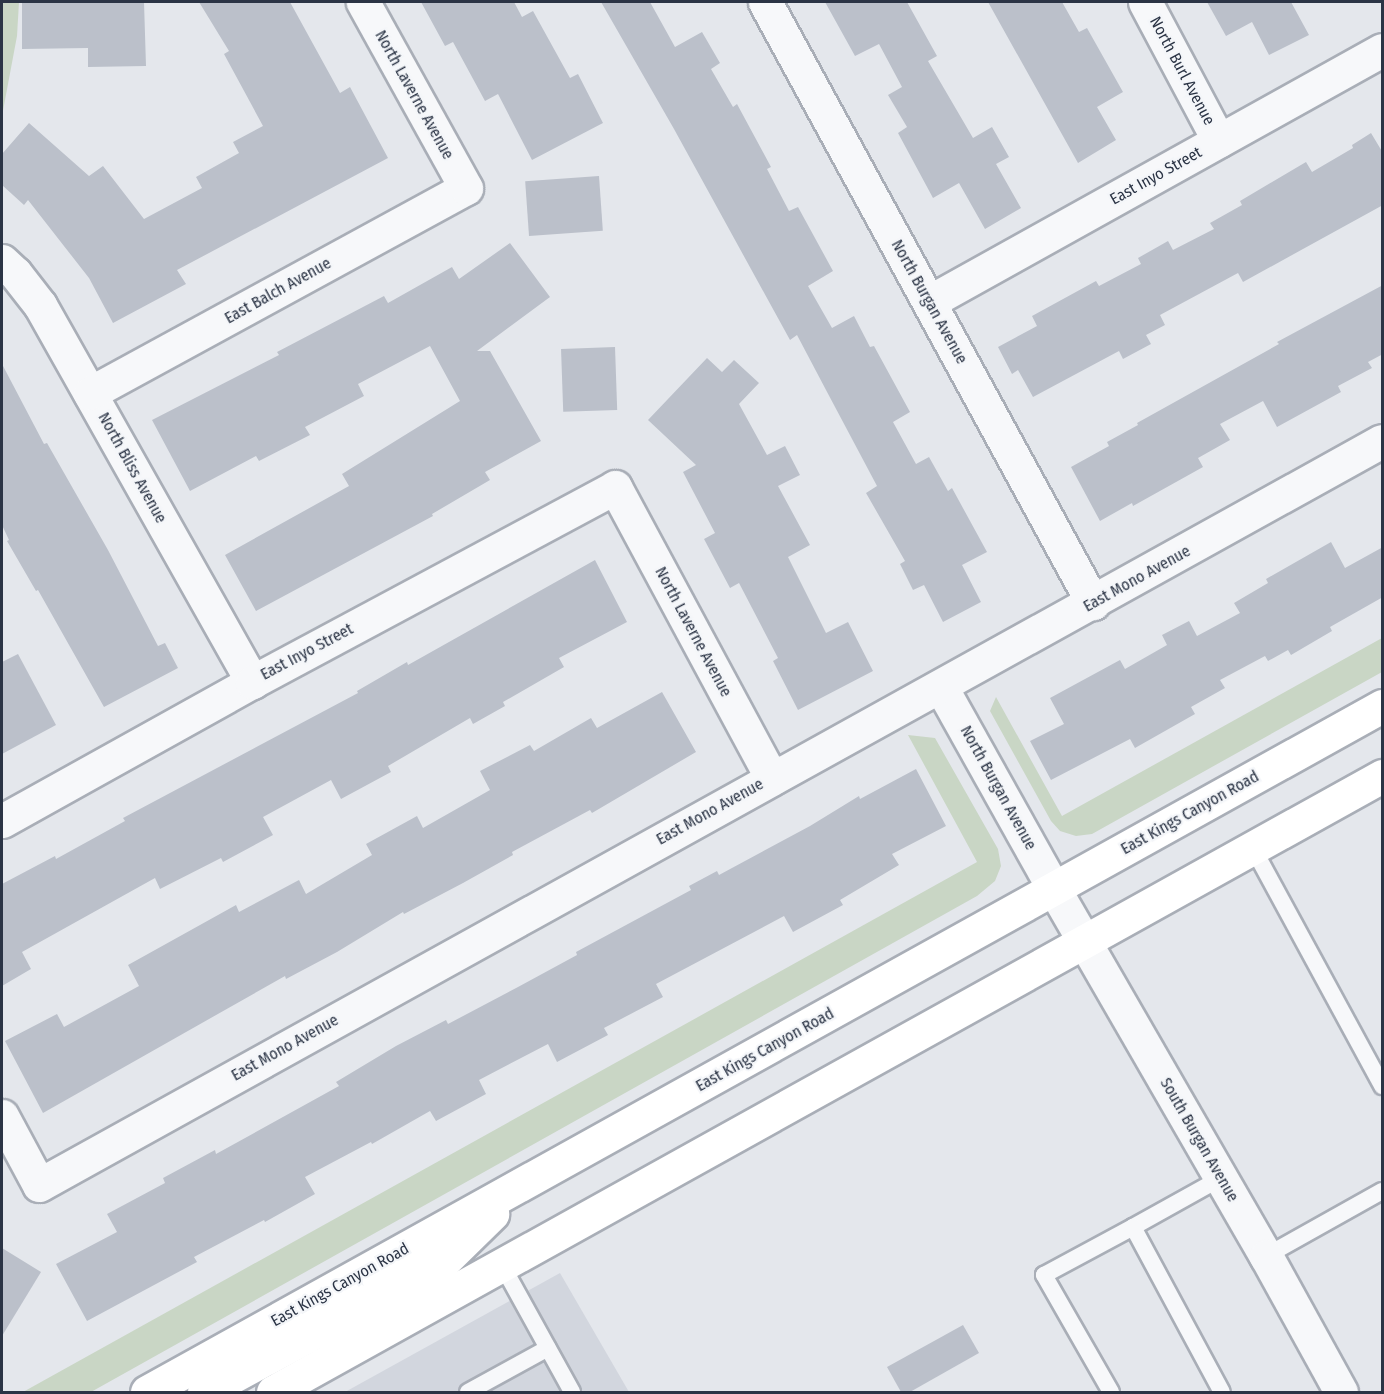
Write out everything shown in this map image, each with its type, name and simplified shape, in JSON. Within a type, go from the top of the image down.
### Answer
[{"type":"main road","name":"East Kings Canyon Road","points":[[147,1392],[1383,706]]},
{"type":"main road","points":[[273,1392],[1083,940],[1383,776]]},
{"type":"main road","points":[[204,1392],[443,1262],[524,1183]]},
{"type":"street","name":"North Laverne Avenue","points":[[363,2],[466,188]]},
{"type":"street","name":"North Burgan Avenue","points":[[765,2],[1093,603]]},
{"type":"street","name":"North Burl Avenue","points":[[1145,2],[1220,141]]},
{"type":"street","name":"East Inyo Street","points":[[929,302],[1383,50]]},
{"type":"street","name":"East Balch Avenue","points":[[90,393],[466,188]]},
{"type":"street","name":"North Bliss Avenue","points":[[2,261],[15,273],[40,305],[252,682]]},
{"type":"street","name":"East Mono Avenue","points":[[2,1116],[39,1185],[1383,441]]},
{"type":"street","name":"North Laverne Avenue","points":[[615,487],[772,778]]},
{"type":"street","name":"East Inyo Street","points":[[2,821],[252,682],[615,487]]},
{"type":"street","name":"North Burgan Avenue","points":[[941,687],[1054,889]]},
{"type":"street","name":"South Burgan Avenue","points":[[1054,889],[1266,1256],[1341,1392]]},
{"type":"lane","points":[[1253,848],[1383,1086]]},
{"type":"lane","points":[[1111,1392],[1044,1275],[1221,1178]]},
{"type":"lane","points":[[1266,1256],[1383,1191]]},
{"type":"lane","points":[[1133,1227],[1222,1392]]},
{"type":"lane","points":[[502,1265],[572,1392]]},
{"type":"lane","points":[[468,1392],[548,1348]]},
{"type":"shaded area","points":[[560,1273],[629,1392],[345,1392]]},
{"type":"green space","points":[[2,2],[19,2],[17,36],[2,116]]},
{"type":"green space","points":[[1382,638],[1382,672],[1092,834],[1076,836],[1060,831],[1051,821],[990,711],[996,697],[1062,816]]},
{"type":"green space","points":[[908,735],[935,738],[998,849],[1001,866],[995,881],[977,896],[91,1392],[23,1392],[977,862]]},
{"type":"building","points":[[22,2],[144,2],[146,66],[88,67],[88,48],[22,49]]},
{"type":"building","points":[[199,2],[290,2],[340,93],[350,87],[388,158],[177,270],[186,284],[113,323],[89,278],[28,200],[24,205],[2,185],[2,154],[29,123],[89,176],[103,166],[144,219],[202,188],[196,177],[239,153],[233,142],[263,126],[224,54],[229,51]]},
{"type":"building","points":[[421,2],[514,2],[522,17],[533,11],[570,78],[578,74],[603,123],[532,160],[498,94],[485,101],[453,42],[445,46]]},
{"type":"building","points":[[601,2],[650,2],[675,47],[702,32],[720,63],[711,69],[733,107],[737,104],[771,167],[767,169],[789,211],[798,207],[833,271],[808,286],[832,328],[854,316],[870,347],[874,346],[910,412],[893,422],[916,464],[929,457],[948,491],[952,488],[987,552],[962,565],[981,602],[943,622],[924,585],[913,590],[900,564],[905,561],[866,493],[877,486],[797,335],[790,340]]},
{"type":"building","points":[[825,2],[907,2],[937,56],[928,61],[973,138],[992,127],[1009,157],[996,164],[1021,208],[985,229],[959,183],[933,198],[898,133],[907,127],[888,95],[902,87],[879,44],[855,56]]},
{"type":"building","points":[[988,2],[1062,2],[1079,32],[1087,28],[1123,92],[1097,107],[1116,140],[1078,163]]},
{"type":"building","points":[[1207,2],[1291,2],[1309,35],[1269,55],[1252,22],[1226,36]]},
{"type":"building","points":[[1371,133],[1383,153],[1383,205],[1243,282],[1238,273],[1160,315],[1165,325],[1146,335],[1151,344],[1123,359],[1119,351],[1033,397],[1018,370],[1012,374],[998,347],[1037,326],[1032,316],[1096,281],[1099,286],[1141,264],[1138,258],[1168,241],[1173,250],[1214,229],[1210,223],[1242,205],[1240,201],[1306,162],[1312,172],[1353,148],[1352,145]]},
{"type":"building","points":[[599,176],[603,231],[529,236],[525,181]]},
{"type":"building","points":[[510,243],[550,297],[477,351],[490,351],[541,441],[485,472],[490,480],[432,514],[433,516],[256,611],[225,555],[349,486],[342,474],[460,401],[430,346],[358,384],[364,396],[305,427],[310,435],[259,461],[256,456],[190,491],[152,420],[279,355],[277,352],[384,296],[388,303],[452,267],[459,279]]},
{"type":"building","points":[[1383,285],[1383,354],[1368,362],[1372,368],[1338,386],[1341,392],[1277,427],[1263,401],[1220,424],[1230,440],[1198,458],[1203,467],[1133,506],[1132,503],[1100,521],[1071,467],[1109,446],[1107,442],[1138,425],[1137,423],[1279,344],[1277,342]]},
{"type":"building","points":[[615,347],[617,410],[563,412],[561,349]]},
{"type":"building","points":[[707,358],[722,372],[734,360],[759,383],[739,404],[767,455],[785,446],[800,475],[778,486],[810,545],[788,557],[826,633],[848,622],[873,671],[798,710],[773,661],[778,658],[739,583],[730,588],[704,539],[715,533],[683,472],[696,465],[648,420]]},
{"type":"building","points":[[2,364],[44,444],[47,443],[108,550],[158,646],[165,643],[178,668],[104,707],[38,590],[36,591],[7,541],[9,540],[2,525]]},
{"type":"building","points":[[1331,542],[1345,568],[1383,547],[1383,597],[1330,627],[1332,631],[1291,655],[1288,650],[1268,661],[1265,656],[1220,680],[1225,688],[1191,707],[1195,714],[1135,748],[1130,739],[1051,780],[1030,741],[1064,724],[1050,698],[1120,660],[1125,669],[1167,645],[1162,635],[1189,621],[1197,636],[1240,613],[1234,603],[1268,583],[1266,579]]},
{"type":"building","points":[[595,560],[627,622],[559,658],[564,667],[503,702],[505,706],[473,724],[470,718],[388,766],[391,772],[341,799],[331,780],[263,817],[273,835],[223,862],[221,858],[160,889],[155,878],[22,952],[31,969],[2,986],[2,884],[55,856],[56,859],[125,821],[123,818],[358,693],[357,691],[407,662],[408,665]]},
{"type":"building","points":[[18,654],[56,725],[2,754],[2,662]]},
{"type":"building","points":[[662,692],[696,752],[592,813],[590,810],[512,852],[513,855],[463,883],[404,914],[403,912],[337,952],[286,979],[285,976],[43,1113],[5,1041],[57,1014],[64,1027],[139,986],[128,965],[236,905],[239,912],[299,880],[306,894],[372,855],[366,844],[417,816],[423,828],[490,790],[480,771],[530,745],[534,751],[591,718],[597,728]]},
{"type":"building","points":[[916,769],[946,826],[892,854],[899,865],[840,900],[843,905],[793,932],[784,916],[656,984],[663,997],[604,1028],[608,1035],[557,1062],[548,1044],[479,1080],[486,1094],[436,1121],[430,1111],[372,1144],[371,1142],[305,1177],[315,1194],[194,1257],[197,1262],[87,1321],[56,1264],[117,1232],[107,1214],[165,1183],[163,1178],[215,1150],[216,1154],[339,1086],[336,1082],[396,1046],[446,1020],[448,1024],[518,987],[577,955],[576,952],[691,890],[689,886],[717,871],[719,875],[810,826],[859,796],[860,799]]},
{"type":"building","points":[[2,1248],[41,1272],[2,1336]]},
{"type":"building","points":[[963,1325],[979,1353],[910,1392],[901,1392],[887,1367]]}]
